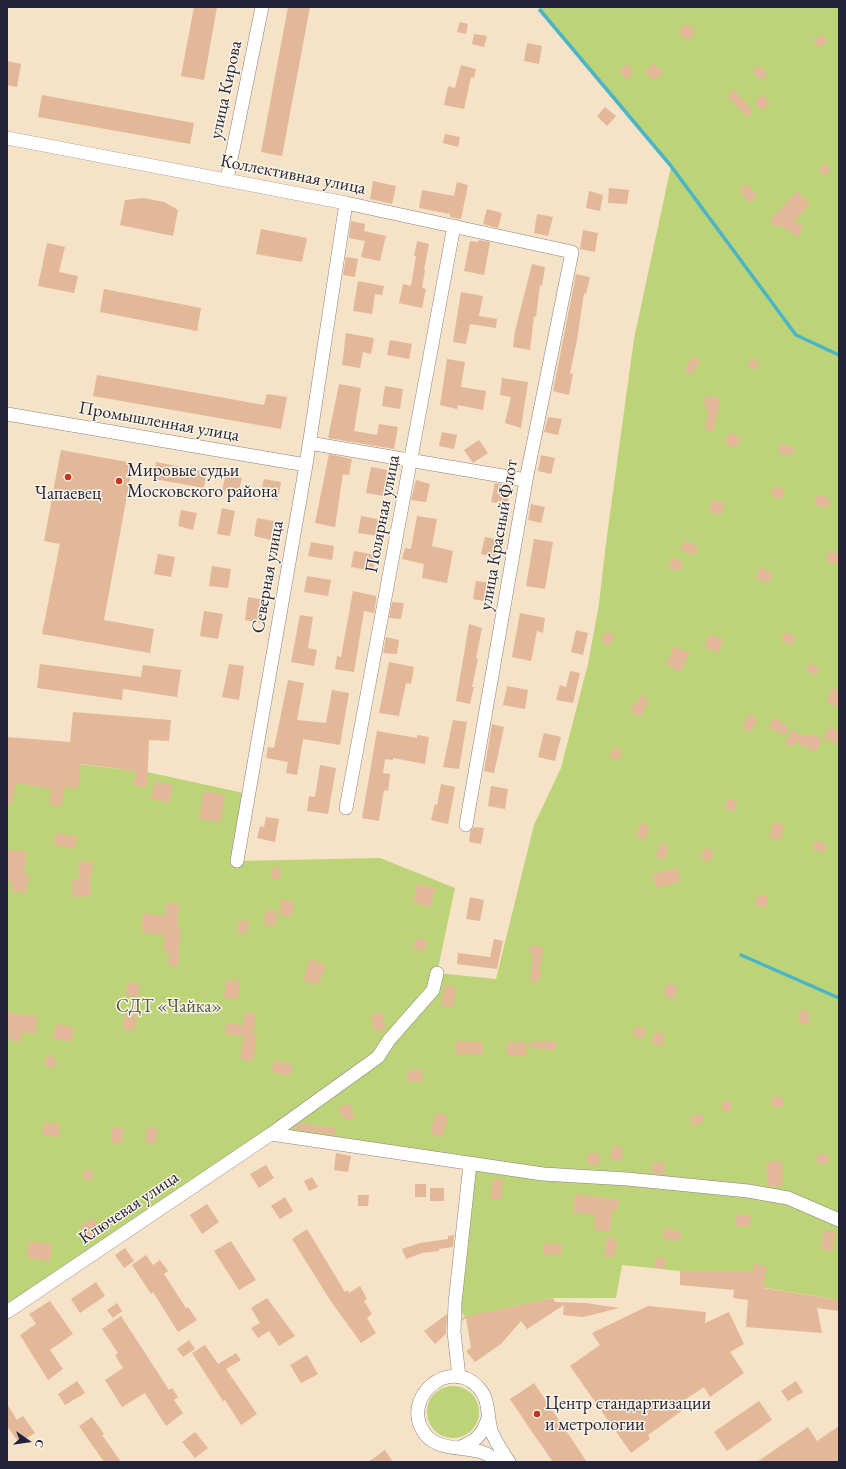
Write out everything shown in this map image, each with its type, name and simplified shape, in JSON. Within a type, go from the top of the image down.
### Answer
[{"type":"street","name":"улица Кирова","points":[[227,179],[262,7]]},
{"type":"street","name":"Коллективная улица","points":[[7,138],[346,203],[572,252]]},
{"type":"street","name":"Северная улица","points":[[237,861],[306,465],[346,203]]},
{"type":"street","name":"Полярная улица","points":[[346,808],[454,226]]},
{"type":"street","name":"улица Красный Флот","points":[[466,825],[526,480],[572,252]]},
{"type":"street","name":"Промышленная улица","points":[[7,414],[306,465]]},
{"type":"street","points":[[309,443],[526,480]]},
{"type":"street","name":"Ключевая улица","points":[[7,1312],[271,1134],[378,1057],[389,1040],[433,990],[437,973]]},
{"type":"street","points":[[271,1134],[543,1174],[627,1179],[748,1191],[788,1198],[839,1220]]},
{"type":"street","points":[[459,1377],[454,1332],[455,1303],[470,1164]]},
{"type":"street","points":[[496,1462],[489,1455],[478,1450],[446,1447],[435,1443],[426,1435],[420,1424],[418,1412],[420,1400],[430,1386],[446,1377],[459,1377],[468,1380],[479,1388],[485,1397],[488,1407],[488,1418],[492,1433],[509,1462]]},
{"type":"street","points":[[458,1448],[469,1444],[478,1438],[484,1429],[488,1418]]},
{"type":"green space","name":"СДТ «Чайка»","points":[[541,7],[839,7],[839,1300],[736,1283],[737,1271],[680,1271],[622,1265],[616,1298],[553,1298],[465,1317],[455,1303],[470,1164],[271,1134],[7,1312],[7,756],[147,772],[248,794],[237,861],[380,858],[455,888],[437,973],[496,979],[534,825],[561,768],[588,664],[599,604],[634,339],[671,166],[540,10]]},
{"type":"green space","points":[[453,1386],[467,1390],[475,1398],[479,1412],[475,1426],[467,1434],[453,1438],[439,1434],[431,1426],[427,1412],[431,1398],[439,1390]]},
{"type":"building","points":[[194,7],[217,7],[204,80],[181,76]]},
{"type":"building","points":[[288,7],[310,7],[282,156],[261,152]]},
{"type":"building","points":[[460,22],[468,24],[466,34],[457,32]]},
{"type":"building","points":[[686,23],[696,31],[688,41],[678,32]]},
{"type":"building","points":[[474,34],[487,36],[484,47],[472,44]]},
{"type":"building","points":[[821,34],[828,41],[820,48],[813,41]]},
{"type":"building","points":[[527,43],[542,46],[539,64],[524,61]]},
{"type":"building","points":[[7,61],[21,64],[17,87],[7,85]]},
{"type":"building","points":[[653,63],[663,72],[655,81],[645,73]]},
{"type":"building","points":[[626,64],[634,71],[627,79],[619,72]]},
{"type":"building","points":[[461,65],[476,69],[474,78],[471,77],[464,109],[444,105],[448,86],[455,88]]},
{"type":"building","points":[[759,65],[768,74],[761,80],[752,71]]},
{"type":"building","points":[[734,90],[753,111],[747,117],[727,96]]},
{"type":"building","points":[[762,94],[770,103],[762,110],[754,102]]},
{"type":"building","points":[[42,95],[194,123],[190,144],[38,117]]},
{"type":"building","points":[[605,107],[616,116],[607,126],[597,116]]},
{"type":"building","points":[[445,134],[460,137],[458,147],[443,143]]},
{"type":"building","points":[[825,163],[831,169],[825,176],[818,169]]},
{"type":"building","points":[[373,181],[396,186],[392,204],[370,199]]},
{"type":"building","points":[[457,182],[468,185],[461,219],[450,217],[450,214],[419,208],[422,190],[454,196]]},
{"type":"building","points":[[746,184],[757,196],[750,203],[739,191]]},
{"type":"building","points":[[609,188],[629,190],[627,204],[608,203]]},
{"type":"building","points":[[589,191],[603,195],[600,211],[586,208]]},
{"type":"building","points":[[797,191],[810,204],[794,221],[804,227],[798,237],[780,225],[777,228],[769,221]]},
{"type":"building","points":[[144,198],[164,202],[178,210],[173,236],[120,225],[125,200]]},
{"type":"building","points":[[487,209],[502,213],[498,228],[483,224]]},
{"type":"building","points":[[537,214],[553,217],[548,236],[534,233]]},
{"type":"building","points":[[351,221],[365,224],[364,231],[386,236],[380,261],[361,257],[365,241],[349,238]]},
{"type":"building","points":[[261,229],[307,238],[302,262],[256,254]]},
{"type":"building","points":[[583,230],[598,233],[595,252],[580,249]]},
{"type":"building","points":[[479,240],[490,242],[484,275],[464,271],[470,241],[478,242]]},
{"type":"building","points":[[417,241],[429,244],[422,288],[426,289],[422,308],[399,303],[403,284],[411,286]]},
{"type":"building","points":[[47,243],[65,247],[59,272],[78,276],[74,293],[38,286]]},
{"type":"building","points":[[346,257],[358,259],[355,277],[343,275]]},
{"type":"building","points":[[532,264],[545,267],[542,286],[540,285],[536,317],[534,316],[530,350],[513,347],[515,331]]},
{"type":"building","points":[[576,274],[590,277],[586,294],[584,293],[577,340],[570,373],[573,374],[569,395],[553,391]]},
{"type":"building","points":[[358,281],[384,286],[382,295],[375,294],[372,314],[353,311]]},
{"type":"building","points":[[104,289],[201,308],[197,331],[100,312]]},
{"type":"building","points":[[461,292],[483,296],[479,316],[497,319],[496,328],[470,324],[466,344],[453,342]]},
{"type":"building","points":[[346,333],[374,338],[371,354],[363,352],[360,368],[342,365]]},
{"type":"building","points":[[390,340],[412,344],[409,359],[387,355]]},
{"type":"building","points":[[693,356],[700,361],[692,375],[684,370]]},
{"type":"building","points":[[751,358],[759,362],[755,370],[747,366]]},
{"type":"building","points":[[447,359],[465,362],[461,387],[486,391],[483,410],[458,405],[457,409],[440,405]]},
{"type":"building","points":[[97,375],[264,405],[267,394],[287,397],[281,429],[93,396]]},
{"type":"building","points":[[502,378],[528,382],[521,428],[505,423],[511,397],[500,395]]},
{"type":"building","points":[[339,384],[361,388],[354,431],[377,435],[379,424],[398,427],[394,449],[328,438]]},
{"type":"building","points":[[385,386],[403,389],[400,409],[382,406]]},
{"type":"building","points":[[706,395],[721,399],[713,431],[705,430],[708,408],[703,407]]},
{"type":"building","points":[[548,417],[562,419],[558,435],[544,432]]},
{"type":"building","points":[[442,432],[457,435],[454,449],[439,446]]},
{"type":"building","points":[[730,432],[741,439],[735,449],[724,442]]},
{"type":"building","points":[[479,440],[488,453],[473,463],[464,450]]},
{"type":"building","points":[[780,444],[794,447],[792,456],[778,453]]},
{"type":"building","points":[[61,450],[133,463],[104,620],[154,629],[150,653],[42,634],[60,544],[44,541]]},
{"type":"building","points":[[329,454],[352,459],[349,475],[343,474],[335,527],[315,523]]},
{"type":"building","points":[[541,455],[555,458],[551,474],[538,471]]},
{"type":"building","points":[[156,462],[206,472],[204,488],[154,479]]},
{"type":"building","points":[[371,467],[388,470],[383,496],[366,493]]},
{"type":"building","points":[[226,474],[242,478],[238,494],[222,490]]},
{"type":"building","points":[[264,479],[281,482],[278,500],[260,496]]},
{"type":"building","points":[[416,480],[430,484],[426,502],[411,500]]},
{"type":"building","points":[[495,483],[511,486],[507,505],[491,502]]},
{"type":"building","points":[[773,486],[785,489],[782,499],[771,496]]},
{"type":"building","points":[[816,495],[830,498],[828,508],[814,505]]},
{"type":"building","points":[[712,500],[725,503],[721,515],[709,512]]},
{"type":"building","points":[[531,504],[545,507],[541,523],[528,520]]},
{"type":"building","points":[[222,508],[235,511],[230,536],[217,534]]},
{"type":"building","points":[[181,510],[197,513],[193,530],[178,526]]},
{"type":"building","points":[[361,516],[382,520],[379,536],[358,533]]},
{"type":"building","points":[[417,516],[437,519],[432,546],[453,551],[447,583],[422,578],[424,564],[402,559],[405,548],[411,549]]},
{"type":"building","points":[[257,518],[274,521],[271,540],[254,536]]},
{"type":"building","points":[[485,537],[499,540],[495,557],[481,554]]},
{"type":"building","points":[[534,539],[553,542],[545,589],[526,586]]},
{"type":"building","points":[[685,540],[699,547],[695,556],[680,549]]},
{"type":"building","points":[[311,542],[334,546],[332,560],[308,556]]},
{"type":"building","points":[[354,551],[376,555],[373,571],[351,567]]},
{"type":"building","points":[[828,551],[839,553],[838,564],[826,562]]},
{"type":"building","points":[[158,554],[175,557],[171,577],[154,574]]},
{"type":"building","points":[[672,557],[683,562],[679,572],[668,567]]},
{"type":"building","points":[[212,566],[231,569],[228,588],[209,586]]},
{"type":"building","points":[[760,567],[773,573],[768,584],[755,578]]},
{"type":"building","points":[[307,576],[331,580],[328,596],[304,592]]},
{"type":"building","points":[[476,581],[491,583],[488,602],[473,599]]},
{"type":"building","points":[[353,591],[376,596],[374,613],[364,611],[354,672],[335,669],[337,656],[341,657]]},
{"type":"building","points":[[248,597],[266,600],[262,623],[245,620]]},
{"type":"building","points":[[392,602],[404,603],[401,619],[389,618]]},
{"type":"building","points":[[204,611],[223,614],[218,639],[200,636]]},
{"type":"building","points":[[520,613],[545,618],[543,633],[537,631],[531,661],[512,657]]},
{"type":"building","points":[[300,615],[313,617],[308,648],[317,650],[314,666],[291,662]]},
{"type":"building","points":[[469,624],[482,628],[476,658],[478,659],[472,687],[474,687],[470,704],[456,701]]},
{"type":"building","points":[[576,630],[588,633],[583,655],[571,652]]},
{"type":"building","points":[[605,631],[614,634],[611,645],[602,643]]},
{"type":"building","points":[[784,632],[796,637],[792,645],[781,640]]},
{"type":"building","points":[[710,634],[724,640],[718,653],[704,647]]},
{"type":"building","points":[[386,637],[399,640],[397,654],[383,653]]},
{"type":"building","points":[[674,646],[690,653],[681,672],[666,665]]},
{"type":"building","points":[[389,662],[414,667],[411,684],[406,683],[399,716],[379,713]]},
{"type":"building","points":[[809,663],[819,667],[816,676],[806,671]]},
{"type":"building","points":[[40,664],[141,677],[143,665],[181,670],[177,697],[123,689],[122,700],[37,688]]},
{"type":"building","points":[[229,664],[244,666],[239,700],[222,697]]},
{"type":"building","points":[[570,671],[580,673],[573,703],[556,700],[560,685],[566,687]]},
{"type":"building","points":[[288,680],[304,683],[297,720],[326,723],[332,690],[349,693],[340,745],[303,739],[297,775],[286,773],[288,762],[266,758],[268,747],[274,748]]},
{"type":"building","points":[[507,686],[528,690],[525,709],[503,705]]},
{"type":"building","points":[[832,688],[839,691],[839,702],[837,707],[826,702]]},
{"type":"building","points":[[641,695],[649,699],[641,717],[630,712],[634,703],[636,704]]},
{"type":"building","points":[[73,712],[171,720],[169,741],[149,740],[147,787],[133,785],[136,771],[81,764],[78,789],[65,787],[62,806],[49,804],[51,789],[16,783],[11,805],[7,805],[7,737],[70,742]]},
{"type":"building","points":[[748,714],[758,718],[751,732],[742,728]]},
{"type":"building","points":[[773,718],[789,726],[785,735],[768,728]]},
{"type":"building","points":[[453,720],[467,722],[459,769],[443,767]]},
{"type":"building","points":[[492,724],[504,727],[494,773],[484,771]]},
{"type":"building","points":[[829,726],[839,731],[839,745],[824,738]]},
{"type":"building","points":[[791,730],[808,737],[810,733],[822,739],[816,752],[795,742],[793,747],[785,744]]},
{"type":"building","points":[[377,731],[417,738],[417,735],[429,737],[425,764],[393,758],[393,760],[385,759],[383,773],[390,774],[388,791],[384,790],[379,821],[362,818]]},
{"type":"building","points":[[544,733],[561,737],[555,761],[538,757]]},
{"type":"building","points":[[614,747],[623,751],[618,761],[609,756]]},
{"type":"building","points":[[320,765],[336,768],[328,814],[307,811],[309,796],[315,797]]},
{"type":"building","points":[[155,781],[173,785],[169,803],[151,799]]},
{"type":"building","points":[[441,784],[455,787],[448,824],[431,820],[435,804],[437,805]]},
{"type":"building","points":[[491,786],[508,789],[505,809],[488,806]]},
{"type":"building","points":[[204,791],[225,795],[220,822],[199,819]]},
{"type":"building","points":[[728,798],[738,802],[733,812],[724,808]]},
{"type":"building","points":[[266,817],[279,819],[275,842],[257,838],[260,826],[264,827]]},
{"type":"building","points":[[773,822],[785,825],[780,841],[769,837]]},
{"type":"building","points":[[640,823],[650,826],[645,840],[636,837]]},
{"type":"building","points":[[474,827],[484,828],[481,844],[469,842],[470,832]]},
{"type":"building","points":[[56,833],[77,836],[75,849],[54,845]]},
{"type":"building","points":[[816,840],[827,845],[824,853],[812,848]]},
{"type":"building","points":[[660,843],[669,846],[664,860],[656,857]]},
{"type":"building","points":[[704,848],[714,851],[710,862],[700,859]]},
{"type":"building","points":[[7,850],[27,851],[24,874],[29,874],[26,893],[11,891],[13,882],[7,882]]},
{"type":"building","points":[[92,861],[93,873],[90,873],[91,896],[73,897],[72,880],[79,879],[78,862]]},
{"type":"building","points":[[272,867],[281,868],[280,880],[271,879]]},
{"type":"building","points":[[677,868],[681,881],[656,888],[652,874]]},
{"type":"building","points":[[417,884],[435,887],[431,907],[413,903]]},
{"type":"building","points":[[758,894],[768,896],[766,908],[755,905]]},
{"type":"building","points":[[470,897],[484,900],[480,921],[466,919]]},
{"type":"building","points":[[281,900],[294,901],[292,916],[280,916]]},
{"type":"building","points":[[166,903],[179,904],[177,926],[181,926],[178,966],[168,965],[169,952],[163,952],[165,935],[141,932],[143,913],[165,916]]},
{"type":"building","points":[[266,910],[277,910],[276,925],[264,925]]},
{"type":"building","points":[[239,920],[249,921],[248,934],[237,933]]},
{"type":"building","points":[[415,938],[427,941],[425,951],[413,949]]},
{"type":"building","points":[[494,939],[503,941],[497,969],[457,964],[458,953],[490,957]]},
{"type":"building","points":[[531,945],[544,948],[539,970],[541,970],[540,980],[537,979],[536,983],[530,982],[533,954],[529,954]]},
{"type":"building","points":[[310,959],[326,965],[319,985],[303,980]]},
{"type":"building","points":[[226,980],[240,981],[238,999],[224,998]]},
{"type":"building","points":[[127,982],[140,984],[138,997],[125,995]]},
{"type":"building","points":[[666,984],[677,985],[675,998],[664,997]]},
{"type":"building","points":[[445,985],[457,988],[453,1008],[441,1005]]},
{"type":"building","points":[[799,1010],[809,1011],[809,1024],[799,1024]]},
{"type":"building","points":[[7,1012],[38,1017],[35,1034],[23,1032],[21,1042],[9,1040]]},
{"type":"building","points":[[244,1012],[256,1014],[253,1035],[257,1036],[253,1061],[240,1059],[244,1036],[225,1034],[226,1023],[243,1025]]},
{"type":"building","points":[[382,1012],[386,1029],[375,1032],[370,1015]]},
{"type":"building","points":[[125,1013],[137,1015],[135,1031],[123,1029]]},
{"type":"building","points":[[56,1024],[74,1027],[72,1042],[53,1039]]},
{"type":"building","points":[[635,1026],[645,1028],[644,1038],[633,1037]]},
{"type":"building","points":[[654,1032],[665,1034],[664,1046],[652,1044]]},
{"type":"building","points":[[456,1041],[482,1042],[483,1054],[456,1054]]},
{"type":"building","points":[[556,1041],[555,1051],[529,1047],[529,1042]]},
{"type":"building","points":[[507,1042],[526,1042],[526,1055],[507,1056]]},
{"type":"building","points":[[50,1054],[58,1063],[51,1069],[43,1061]]},
{"type":"building","points":[[274,1060],[293,1065],[290,1076],[272,1072]]},
{"type":"building","points":[[421,1069],[423,1081],[409,1082],[407,1070]]},
{"type":"building","points":[[772,1097],[783,1097],[784,1107],[772,1107]]},
{"type":"building","points":[[722,1101],[732,1101],[731,1111],[722,1110]]},
{"type":"building","points":[[349,1103],[355,1117],[346,1121],[337,1109]]},
{"type":"building","points":[[435,1113],[448,1116],[443,1136],[431,1134]]},
{"type":"building","points":[[703,1114],[704,1123],[691,1125],[690,1116]]},
{"type":"building","points":[[44,1122],[60,1124],[59,1137],[42,1135]]},
{"type":"building","points":[[300,1123],[336,1128],[335,1135],[293,1129]]},
{"type":"building","points":[[112,1127],[124,1128],[122,1144],[111,1142]]},
{"type":"building","points":[[147,1127],[157,1128],[156,1143],[145,1142]]},
{"type":"building","points":[[612,1146],[623,1147],[621,1161],[610,1159]]},
{"type":"building","points":[[336,1153],[351,1156],[348,1172],[334,1170]]},
{"type":"building","points":[[588,1153],[600,1153],[600,1165],[587,1164]]},
{"type":"building","points":[[817,1154],[828,1154],[829,1163],[817,1164]]},
{"type":"building","points":[[782,1161],[782,1186],[767,1186],[766,1162]]},
{"type":"building","points":[[653,1162],[665,1163],[664,1175],[651,1173]]},
{"type":"building","points":[[266,1165],[274,1178],[259,1188],[250,1174]]},
{"type":"building","points":[[84,1170],[93,1171],[92,1180],[83,1179]]},
{"type":"building","points":[[312,1177],[318,1187],[309,1191],[304,1181]]},
{"type":"building","points":[[493,1179],[503,1180],[501,1200],[490,1199]]},
{"type":"building","points":[[415,1184],[426,1184],[426,1197],[415,1197]]},
{"type":"building","points":[[430,1188],[444,1188],[444,1201],[430,1201]]},
{"type":"building","points":[[575,1194],[619,1200],[617,1211],[612,1211],[610,1232],[594,1230],[596,1215],[573,1212]]},
{"type":"building","points":[[358,1195],[369,1195],[368,1206],[358,1206]]},
{"type":"building","points":[[285,1197],[293,1211],[280,1219],[271,1206]]},
{"type":"building","points":[[207,1204],[219,1222],[202,1234],[190,1215]]},
{"type":"building","points":[[737,1214],[751,1216],[749,1227],[735,1226]]},
{"type":"building","points":[[93,1218],[103,1232],[89,1241],[80,1226]]},
{"type":"building","points":[[664,1228],[681,1231],[680,1241],[663,1239]]},
{"type":"building","points":[[307,1229],[345,1292],[348,1290],[349,1293],[360,1286],[367,1299],[364,1301],[372,1314],[367,1318],[376,1333],[361,1343],[330,1300],[292,1239]]},
{"type":"building","points":[[824,1230],[836,1232],[833,1251],[821,1249]]},
{"type":"building","points":[[454,1235],[453,1247],[439,1249],[439,1251],[422,1253],[406,1259],[402,1249],[420,1243],[448,1239],[448,1236]]},
{"type":"building","points":[[607,1237],[617,1239],[615,1257],[604,1256]]},
{"type":"building","points":[[29,1241],[52,1244],[50,1261],[27,1258]]},
{"type":"building","points":[[231,1241],[256,1280],[239,1290],[214,1251]]},
{"type":"building","points":[[544,1243],[562,1245],[561,1255],[543,1254]]},
{"type":"building","points":[[125,1248],[134,1261],[124,1268],[115,1255]]},
{"type":"building","points":[[146,1255],[153,1265],[160,1260],[168,1271],[164,1274],[186,1308],[188,1307],[197,1320],[178,1332],[153,1292],[151,1294],[132,1265]]},
{"type":"building","points":[[656,1258],[666,1258],[665,1268],[655,1268]]},
{"type":"building","points":[[754,1264],[766,1266],[764,1288],[839,1300],[839,1311],[817,1308],[822,1333],[746,1327],[748,1300],[733,1298],[734,1290],[680,1285],[680,1271],[753,1271]]},
{"type":"building","points":[[96,1282],[105,1296],[80,1313],[71,1299]]},
{"type":"building","points":[[267,1298],[295,1336],[279,1346],[269,1331],[258,1338],[251,1328],[260,1323],[251,1308]]},
{"type":"building","points":[[553,1298],[555,1302],[586,1303],[619,1308],[583,1317],[563,1315],[564,1305],[527,1329],[521,1321],[501,1344],[475,1362],[466,1351],[471,1348],[466,1318],[462,1321],[463,1317]]},
{"type":"building","points":[[50,1301],[73,1334],[50,1350],[63,1369],[48,1380],[20,1335],[36,1324],[29,1314]]},
{"type":"building","points":[[117,1303],[122,1311],[113,1318],[107,1310]]},
{"type":"building","points":[[648,1306],[706,1312],[705,1323],[729,1312],[744,1344],[730,1352],[744,1373],[710,1397],[704,1387],[686,1399],[690,1405],[648,1435],[650,1439],[631,1453],[570,1366],[600,1345],[592,1333]]},
{"type":"building","points":[[447,1314],[446,1334],[435,1344],[424,1331]]},
{"type":"building","points":[[121,1316],[169,1390],[172,1388],[178,1397],[174,1400],[183,1413],[166,1426],[145,1393],[122,1407],[105,1380],[123,1368],[115,1355],[118,1353],[102,1329]]},
{"type":"building","points":[[189,1340],[195,1349],[183,1357],[177,1349]]},
{"type":"building","points":[[205,1345],[218,1364],[236,1353],[241,1360],[226,1369],[257,1414],[241,1425],[225,1400],[223,1401],[192,1353]]},
{"type":"building","points":[[307,1355],[318,1374],[301,1383],[290,1365]]},
{"type":"building","points":[[77,1381],[85,1393],[65,1405],[58,1394]]},
{"type":"building","points":[[796,1381],[803,1392],[788,1401],[781,1391]]},
{"type":"building","name":"Центр стандартизации и метрологии","points":[[534,1383],[587,1462],[553,1462],[530,1429],[510,1399]]},
{"type":"building","points":[[759,1401],[772,1420],[727,1451],[714,1432]]},
{"type":"building","points":[[7,1404],[17,1420],[23,1416],[35,1433],[19,1443],[7,1426]]},
{"type":"building","points":[[92,1417],[104,1434],[102,1435],[121,1462],[104,1462],[79,1426]]},
{"type":"building","points":[[839,1426],[839,1462],[757,1462],[808,1427],[817,1441]]},
{"type":"building","points":[[195,1432],[208,1448],[195,1458],[182,1442]]},
{"type":"building","points":[[385,1450],[393,1462],[368,1462]]},
{"type":"waterway","points":[[540,10],[671,166],[796,335],[839,355]]},
{"type":"waterway","points":[[741,955],[839,998]]},
{"type":"place","name":"Чапаевец","points":[[68,477]]},
{"type":"place","name":"Мировые судьи Московского района","points":[[119,481]]},
{"type":"place","name":"Центр стандартизации и метрологии","points":[[537,1414]]}]
